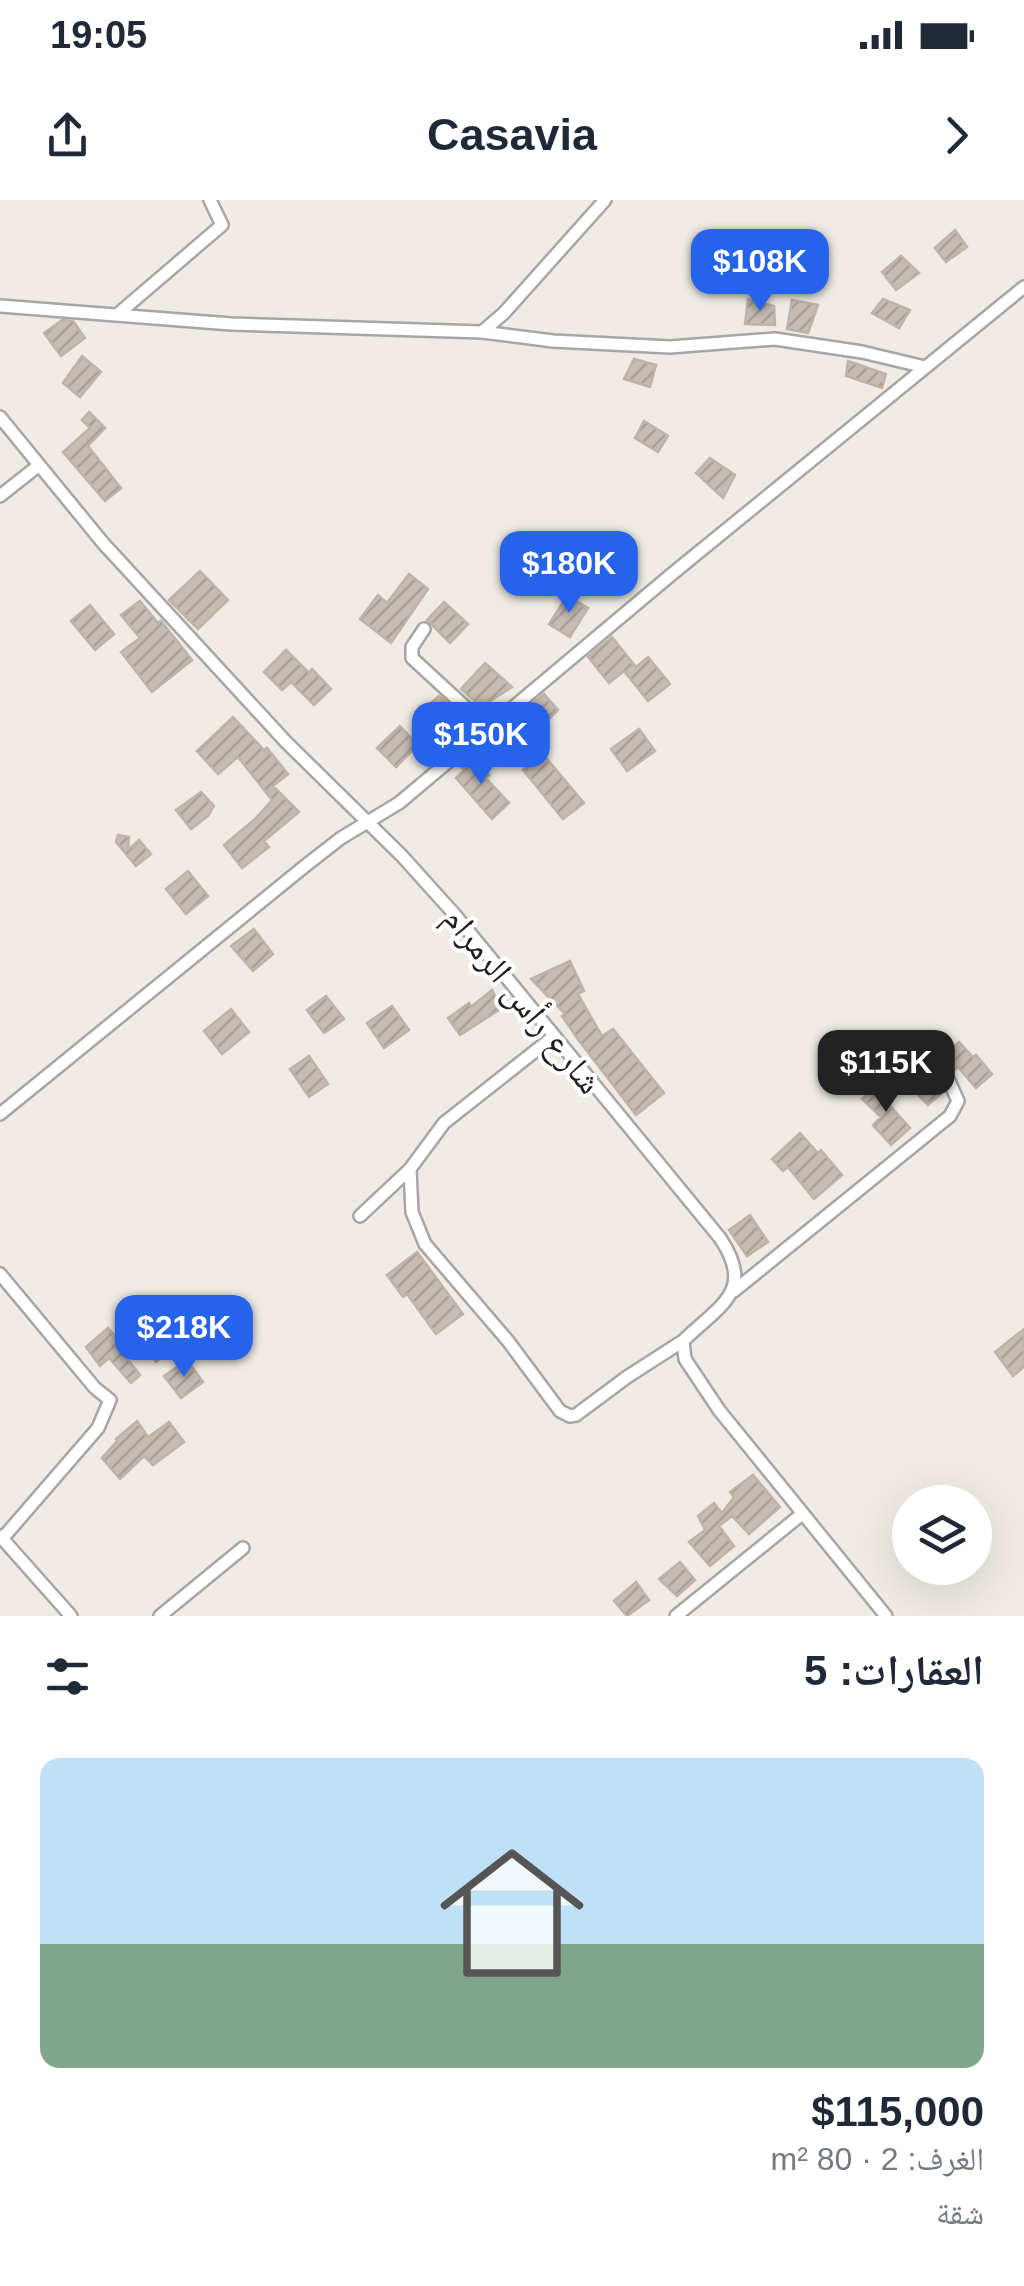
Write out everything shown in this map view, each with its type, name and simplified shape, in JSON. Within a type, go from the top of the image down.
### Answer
[{"type":"street","points":[[118,314],[222,225],[210,200]]},
{"type":"street","points":[[482,332],[504,313],[605,200]]},
{"type":"street","points":[[0,1114],[305,866],[399,802],[1024,287]]},
{"type":"street","points":[[0,306],[231,324],[482,332],[553,341],[670,347],[775,339],[862,352],[925,367]]},
{"type":"street","name":"شارع رأس الرمرام","points":[[0,417],[103,543],[286,742],[456,916],[720,1238],[737,1269],[731,1294]]},
{"type":"street","points":[[0,496],[38,466]]},
{"type":"street","points":[[424,629],[412,647],[412,658],[487,727]]},
{"type":"street","points":[[360,1216],[410,1169],[452,1116],[553,1037]]},
{"type":"street","points":[[410,1169],[412,1212],[425,1244],[560,1410],[570,1416],[683,1341],[731,1294],[950,1116],[958,1101],[949,1080]]},
{"type":"street","points":[[0,1274],[95,1388],[110,1400],[98,1428],[1,1537],[71,1616]]},
{"type":"street","points":[[683,1341],[685,1359],[719,1410],[886,1616]]},
{"type":"street","points":[[676,1616],[802,1514]]},
{"type":"street","points":[[160,1616],[243,1548]]},
{"type":"building","points":[[955,230],[967,247],[946,262],[935,248]]},
{"type":"building","points":[[901,256],[919,273],[896,290],[882,272]]},
{"type":"building","points":[[748,299],[774,306],[775,325],[745,324]]},
{"type":"building","points":[[883,299],[910,310],[899,328],[872,313]]},
{"type":"building","points":[[792,300],[818,305],[808,333],[787,329]]},
{"type":"building","points":[[62,320],[73,321],[85,338],[61,356],[44,333]]},
{"type":"building","points":[[82,356],[101,372],[80,397],[63,383]]},
{"type":"building","points":[[634,359],[656,365],[650,387],[624,379]]},
{"type":"building","points":[[848,361],[886,374],[882,388],[846,376]]},
{"type":"building","points":[[89,412],[105,428],[88,446],[121,488],[105,501],[63,452],[90,428],[82,420]]},
{"type":"building","points":[[644,421],[668,436],[658,452],[635,438]]},
{"type":"building","points":[[710,458],[735,475],[723,498],[696,473]]},
{"type":"building","points":[[200,571],[228,600],[198,629],[169,600]]},
{"type":"building","points":[[409,574],[428,589],[391,643],[360,619],[378,595],[387,603]]},
{"type":"building","points":[[567,596],[588,608],[570,637],[549,624]]},
{"type":"building","points":[[140,601],[192,660],[152,692],[121,652],[140,638],[121,615]]},
{"type":"building","points":[[444,602],[468,624],[450,643],[427,620]]},
{"type":"building","points":[[90,605],[114,634],[95,650],[71,621]]},
{"type":"building","points":[[612,637],[636,667],[648,657],[670,684],[648,701],[624,671],[609,683],[588,657]]},
{"type":"building","points":[[286,650],[331,689],[314,705],[291,682],[282,690],[264,672]]},
{"type":"building","points":[[485,663],[512,687],[481,707],[461,689]]},
{"type":"building","points":[[544,694],[558,710],[504,754],[490,739]]},
{"type":"building","points":[[439,696],[461,715],[435,738],[416,716]]},
{"type":"building","points":[[233,717],[288,774],[273,786],[299,812],[264,841],[269,847],[242,868],[224,845],[272,800],[238,757],[218,774],[197,751]]},
{"type":"building","points":[[400,726],[418,745],[396,767],[377,748]]},
{"type":"building","points":[[639,729],[655,751],[627,771],[611,749]]},
{"type":"building","points":[[542,753],[584,803],[563,819],[523,770]]},
{"type":"building","points":[[472,754],[489,775],[486,778],[509,803],[492,819],[456,778],[464,770],[459,765]]},
{"type":"building","points":[[201,792],[214,806],[191,829],[176,810]]},
{"type":"building","points":[[118,835],[129,837],[128,850],[139,840],[151,854],[136,866],[116,842]]},
{"type":"building","points":[[188,871],[208,896],[186,914],[166,889]]},
{"type":"building","points":[[254,929],[273,954],[253,971],[231,946]]},
{"type":"building","points":[[570,961],[584,991],[578,994],[602,1036],[613,1029],[664,1093],[636,1115],[577,1038],[562,1016],[565,1014],[531,979]]},
{"type":"building","points":[[492,990],[502,1008],[460,1035],[448,1018],[469,1003],[471,1007]]},
{"type":"building","points":[[326,996],[344,1019],[324,1033],[307,1010]]},
{"type":"building","points":[[392,1006],[409,1030],[384,1048],[367,1023]]},
{"type":"building","points":[[231,1009],[249,1032],[222,1054],[204,1031]]},
{"type":"building","points":[[959,1042],[992,1074],[976,1088],[958,1067],[953,1071],[941,1058]]},
{"type":"building","points":[[309,1056],[328,1084],[309,1097],[290,1069]]},
{"type":"building","points":[[923,1068],[943,1092],[928,1105],[906,1082]]},
{"type":"building","points":[[878,1083],[888,1094],[884,1099],[910,1128],[891,1145],[873,1125],[881,1117],[862,1099]]},
{"type":"building","points":[[800,1133],[842,1175],[814,1199],[788,1167],[783,1171],[772,1159]]},
{"type":"building","points":[[750,1215],[768,1242],[747,1256],[729,1230]]},
{"type":"building","points":[[417,1252],[463,1314],[436,1334],[407,1294],[403,1297],[387,1275]]},
{"type":"building","points":[[162,1325],[177,1344],[156,1362],[138,1339]]},
{"type":"building","points":[[108,1328],[140,1375],[131,1383],[109,1358],[100,1366],[86,1347]]},
{"type":"building","points":[[1024,1329],[1024,1367],[1013,1376],[995,1352]]},
{"type":"building","points":[[190,1364],[203,1382],[181,1398],[164,1376]]},
{"type":"building","points":[[137,1421],[148,1437],[169,1422],[184,1442],[153,1465],[144,1456],[120,1479],[102,1458]]},
{"type":"building","points":[[753,1475],[780,1507],[749,1534],[732,1516],[719,1526],[734,1546],[710,1566],[689,1542],[705,1530],[698,1516],[714,1503],[722,1513],[734,1497],[730,1492]]},
{"type":"building","points":[[680,1562],[695,1580],[677,1596],[659,1579]]},
{"type":"building","points":[[636,1582],[649,1600],[627,1616],[614,1601]]}]
